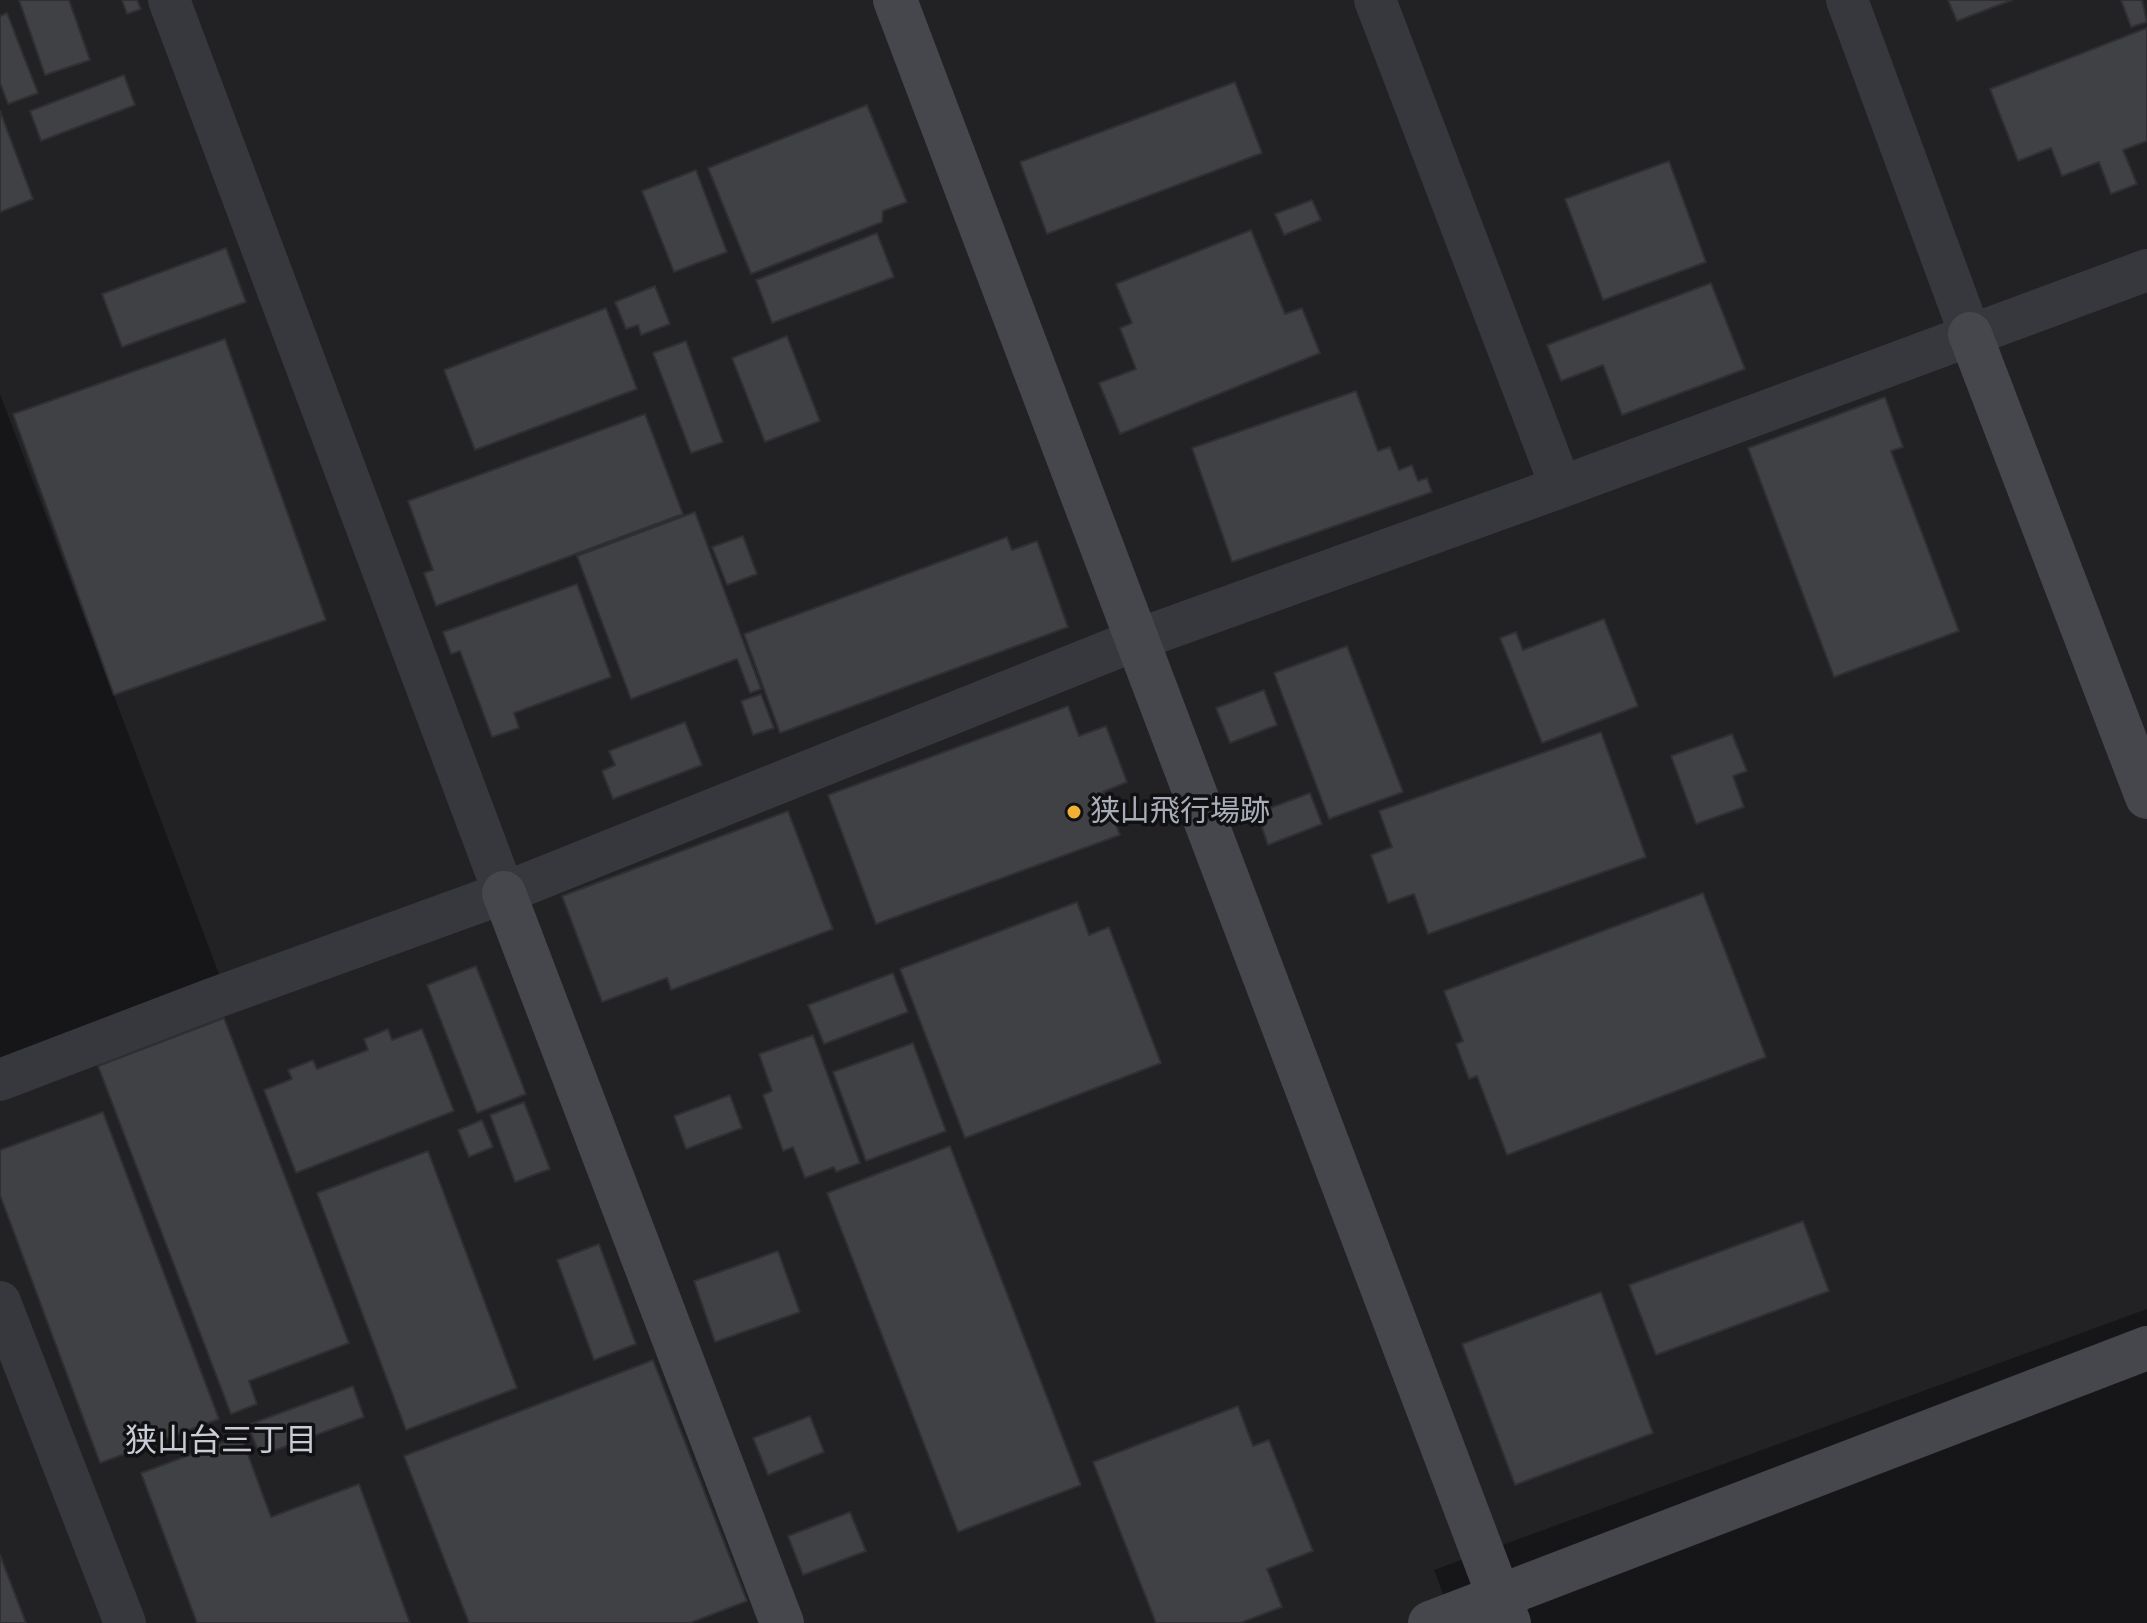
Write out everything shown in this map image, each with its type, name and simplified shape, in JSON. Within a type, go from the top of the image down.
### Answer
[{"type":"street","points":[[169,0],[782,1623]]},
{"type":"street","points":[[895,0],[1504,1610]]},
{"type":"street","points":[[1375,0],[1561,487]]},
{"type":"street","points":[[1847,0],[1970,334],[2147,797]]},
{"type":"street","points":[[0,1080],[504,893],[1136,640],[2147,270]]},
{"type":"street","points":[[0,1302],[125,1623]]},
{"type":"street","points":[[1430,1623],[1504,1610],[2147,1348]]},
{"type":"shaded area","points":[[0,0],[2147,0],[2147,1309],[1434,1570],[1454,1623],[0,1623],[0,1093],[230,1003],[0,394]]},
{"type":"building","points":[[19,0],[69,0],[90,60],[45,75]]},
{"type":"building","points":[[122,0],[137,0],[141,9],[127,14]]},
{"type":"building","points":[[1948,0],[2012,0],[1957,21]]},
{"type":"building","points":[[2121,0],[2142,0],[2147,22],[2131,27]]},
{"type":"building","points":[[7,13],[38,93],[8,104],[0,83],[0,16]]},
{"type":"building","points":[[2147,28],[2147,141],[2123,150],[2137,184],[2111,194],[2099,162],[2062,176],[2051,148],[2018,161],[1990,89]]},
{"type":"building","points":[[124,75],[135,105],[41,141],[30,111]]},
{"type":"building","points":[[1235,82],[1262,153],[1047,234],[1020,162]]},
{"type":"building","points":[[867,105],[907,202],[883,211],[882,222],[751,274],[708,168]]},
{"type":"building","points":[[0,111],[33,199],[0,212]]},
{"type":"building","points":[[1669,161],[1706,262],[1603,300],[1565,199]]},
{"type":"building","points":[[696,170],[727,252],[674,272],[642,191]]},
{"type":"building","points":[[1312,200],[1321,220],[1284,235],[1275,214]]},
{"type":"building","points":[[1251,230],[1285,314],[1302,308],[1320,353],[1120,434],[1099,383],[1136,369],[1120,328],[1132,323],[1116,284]]},
{"type":"building","points":[[877,233],[894,277],[772,323],[756,280]]},
{"type":"building","points":[[226,248],[246,302],[122,347],[102,294]]},
{"type":"building","points":[[1711,283],[1745,369],[1622,415],[1603,365],[1561,381],[1547,345]]},
{"type":"building","points":[[655,286],[670,324],[641,335],[638,325],[626,329],[615,302]]},
{"type":"building","points":[[606,308],[637,389],[475,450],[444,370]]},
{"type":"building","points":[[787,336],[820,421],[765,442],[732,358]]},
{"type":"building","points":[[225,339],[326,620],[114,695],[13,414]]},
{"type":"building","points":[[686,341],[723,442],[691,453],[653,353]]},
{"type":"building","points":[[1356,391],[1378,451],[1390,447],[1399,470],[1412,465],[1418,481],[1427,478],[1432,492],[1232,562],[1192,448]]},
{"type":"building","points":[[1885,397],[1903,447],[1891,451],[1959,631],[1834,677],[1748,448]]},
{"type":"building","points":[[645,414],[683,514],[436,606],[424,573],[433,570],[408,501]]},
{"type":"building","points":[[695,512],[761,689],[750,693],[737,659],[631,699],[577,556]]},
{"type":"building","points":[[743,536],[757,574],[727,585],[712,547]]},
{"type":"building","points":[[1007,537],[1012,550],[1037,541],[1068,627],[780,733],[744,634]]},
{"type":"building","points":[[577,584],[611,677],[514,713],[519,728],[492,737],[460,651],[451,654],[443,632]]},
{"type":"building","points":[[1604,619],[1638,706],[1542,743],[1500,638],[1516,632],[1523,650]]},
{"type":"building","points":[[1347,646],[1403,792],[1329,819],[1274,673]]},
{"type":"building","points":[[1264,690],[1277,725],[1230,743],[1216,708]]},
{"type":"building","points":[[761,694],[774,728],[753,735],[741,701]]},
{"type":"building","points":[[1068,706],[1079,736],[1106,726],[1127,782],[1103,792],[1120,835],[876,924],[828,795]]},
{"type":"building","points":[[685,722],[702,765],[613,799],[602,771],[615,765],[609,751]]},
{"type":"building","points":[[1601,732],[1646,857],[1428,934],[1414,894],[1388,903],[1371,855],[1392,847],[1379,811]]},
{"type":"building","points":[[1732,734],[1747,771],[1733,776],[1744,807],[1696,824],[1671,756]]},
{"type":"building","points":[[1310,793],[1322,824],[1268,845],[1257,813]]},
{"type":"building","points":[[788,811],[833,929],[671,990],[667,978],[602,1002],[562,896]]},
{"type":"building","points":[[1703,893],[1766,1057],[1507,1155],[1477,1076],[1469,1079],[1456,1044],[1463,1041],[1444,991]]},
{"type":"building","points":[[1077,902],[1089,935],[1109,927],[1161,1063],[965,1138],[900,969]]},
{"type":"building","points":[[476,966],[526,1094],[477,1113],[427,985]]},
{"type":"building","points":[[893,973],[908,1012],[824,1044],[808,1005]]},
{"type":"building","points":[[224,1018],[349,1343],[249,1381],[257,1404],[231,1414],[98,1066]]},
{"type":"building","points":[[388,1029],[392,1040],[422,1029],[454,1111],[296,1173],[264,1090],[292,1079],[288,1070],[313,1060],[317,1069],[368,1050],[364,1039]]},
{"type":"building","points":[[813,1035],[860,1163],[836,1172],[834,1167],[805,1178],[793,1147],[783,1151],[763,1095],[772,1091],[759,1054]]},
{"type":"building","points":[[913,1043],[946,1131],[866,1161],[833,1072]]},
{"type":"building","points":[[730,1095],[742,1128],[686,1149],[674,1116]]},
{"type":"building","points":[[524,1102],[550,1169],[515,1182],[490,1115]]},
{"type":"building","points":[[103,1112],[219,1419],[100,1463],[0,1195],[0,1150]]},
{"type":"building","points":[[482,1120],[493,1147],[469,1157],[458,1130]]},
{"type":"building","points":[[950,1146],[1081,1485],[958,1532],[827,1193]]},
{"type":"building","points":[[428,1151],[517,1388],[406,1430],[317,1193]]},
{"type":"building","points":[[1803,1221],[1829,1291],[1656,1355],[1629,1285]]},
{"type":"building","points":[[599,1244],[636,1344],[594,1360],[557,1260]]},
{"type":"building","points":[[778,1251],[800,1312],[715,1342],[694,1281]]},
{"type":"building","points":[[1601,1292],[1653,1433],[1515,1485],[1462,1344]]},
{"type":"building","points":[[653,1360],[747,1601],[690,1623],[469,1623],[404,1456]]},
{"type":"building","points":[[353,1386],[364,1417],[260,1456],[248,1425]]},
{"type":"building","points":[[1238,1406],[1253,1446],[1269,1440],[1313,1551],[1267,1569],[1282,1607],[1240,1623],[1156,1623],[1093,1462]]},
{"type":"building","points":[[810,1416],[824,1452],[768,1475],[753,1438]]},
{"type":"building","points":[[241,1436],[271,1517],[359,1484],[410,1623],[197,1623],[141,1473]]},
{"type":"building","points":[[850,1512],[866,1551],[803,1575],[788,1536]]},
{"type":"building","points":[[0,1555],[26,1623],[0,1623]]},
{"type":"place","name":"狭山飛行場跡","points":[[1074,812]]},
{"type":"district","name":"狭山台三丁目","points":[[221,1441]]}]
